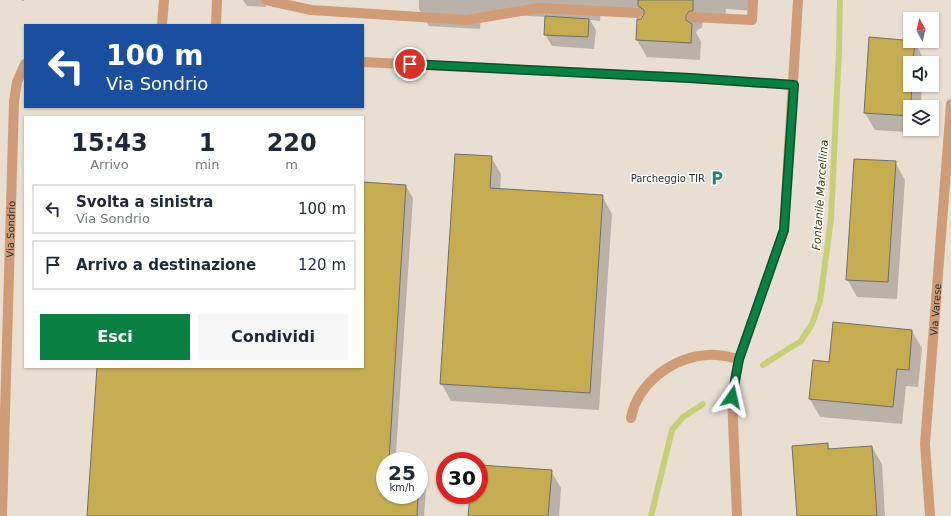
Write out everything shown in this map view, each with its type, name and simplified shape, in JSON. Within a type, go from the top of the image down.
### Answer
[{"type":"street","points":[[162,24],[164,0]]},
{"type":"street","points":[[216,24],[217,0]]},
{"type":"street","points":[[266,0],[311,10],[467,20],[539,8],[638,13]]},
{"type":"street","points":[[692,17],[752,20],[753,0]]},
{"type":"street","points":[[737,516],[732,397],[739,359],[784,230],[798,0]]},
{"type":"street","points":[[364,62],[690,78],[794,85]]},
{"type":"street","name":"Via Sondrio","points":[[2,516],[14,101],[17,82],[24,66]]},
{"type":"street","name":"Via Varese","points":[[930,516],[925,444],[951,104]]},
{"type":"street","points":[[631,418],[636,404],[648,385],[661,373],[675,364],[686,359],[709,355],[720,355],[739,359]]},
{"type":"shaded area","points":[[0,0],[951,0],[951,516],[0,516]]},
{"type":"building","points":[[638,0],[693,0],[693,11],[689,11],[686,16],[686,20],[692,24],[691,43],[636,40],[637,19],[641,19],[644,14],[644,10],[638,6]]},
{"type":"building","points":[[545,16],[589,19],[588,37],[544,35]]},
{"type":"building","points":[[869,37],[903,40],[903,48],[914,48],[914,56],[903,56],[903,92],[912,92],[911,100],[903,100],[903,116],[864,113]]},
{"type":"building","points":[[455,154],[492,156],[490,188],[603,195],[590,393],[440,384]]},
{"type":"building","points":[[854,159],[896,161],[888,282],[846,280]]},
{"type":"building","points":[[364,182],[406,185],[390,452],[376,452],[376,504],[418,504],[417,516],[87,516],[97,368],[364,368]]},
{"type":"building","points":[[833,322],[912,330],[909,370],[897,369],[893,407],[809,399],[813,360],[829,362]]},
{"type":"building","points":[[828,443],[828,449],[872,446],[877,516],[797,516],[792,446]]},
{"type":"building","points":[[488,466],[552,470],[548,516],[468,516],[469,504],[488,504]]},
{"type":"waterway","name":"Fontanile Marcellina","points":[[763,365],[801,341],[812,324],[820,301],[831,219],[840,0]]},
{"type":"waterway","name":"Fontanile Marcellina","points":[[651,516],[672,430],[683,417],[703,404]]},
{"type":"place","name":"Parcheggio TIR","points":[[717,178]]},
{"type":"route","points":[[410,64],[690,78],[794,85],[784,230],[739,359],[732,397]]}]
